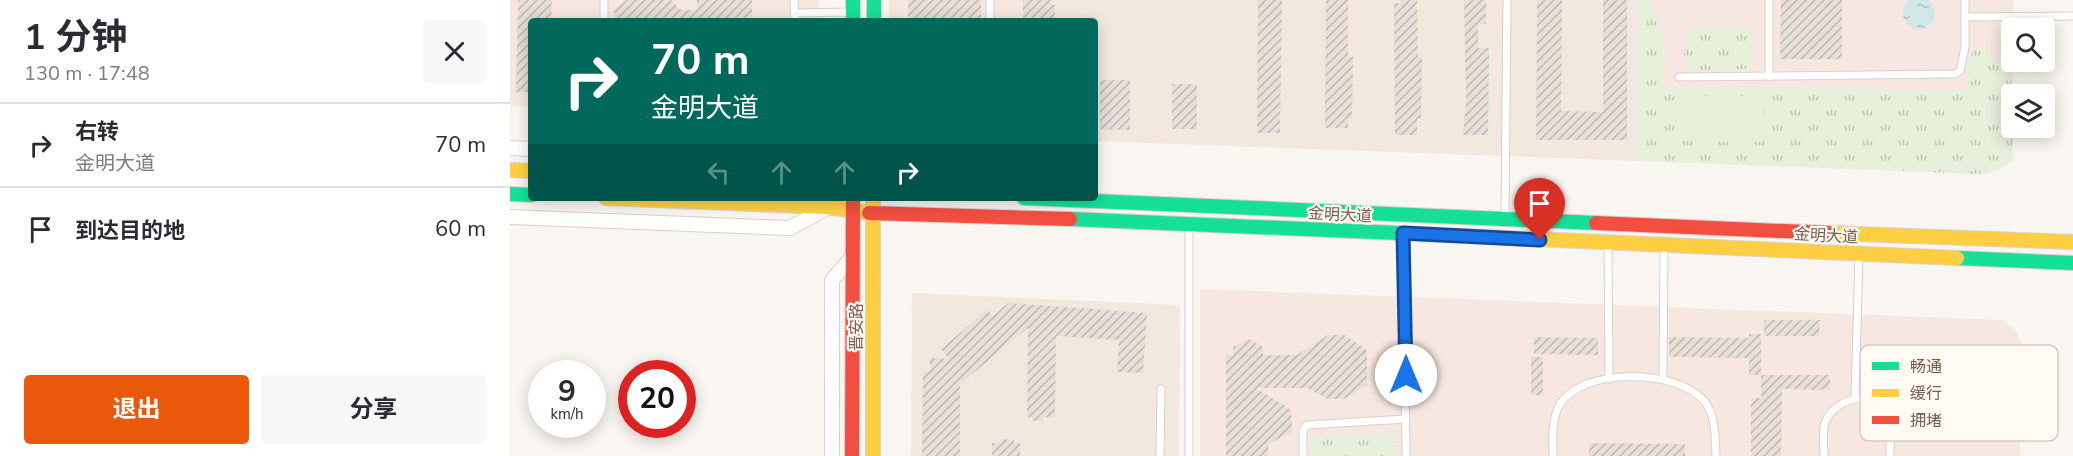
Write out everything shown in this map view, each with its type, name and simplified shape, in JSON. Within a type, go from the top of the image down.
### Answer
[{"type":"main road","points":[[874,0],[874,18]]},
{"type":"main road","points":[[510,170],[528,171]]},
{"type":"main road","points":[[510,194],[528,195]]},
{"type":"main road","name":"金明大道","points":[[680,201],[828,207],[853,205],[873,212],[1189,223],[2073,263]]},
{"type":"main road","name":"晋安路","points":[[873,201],[873,456]]},
{"type":"main road","name":"金明大道","points":[[1087,201],[1505,221],[2073,242]]},
{"type":"main road","name":"晋安路","points":[[852,456],[853,205]]},
{"type":"street","points":[[510,148],[528,149]]},
{"type":"street","points":[[510,216],[790,228],[828,207]]},
{"type":"street","points":[[832,456],[832,280],[853,256]]},
{"type":"lane","points":[[604,0],[604,18]]},
{"type":"lane","points":[[794,0],[794,17],[853,11]]},
{"type":"lane","points":[[990,0],[990,18]]},
{"type":"lane","points":[[1505,221],[1507,0]]},
{"type":"lane","points":[[1769,0],[1769,76]]},
{"type":"lane","points":[[1679,77],[1955,74],[1960,71],[1965,47],[1965,0]]},
{"type":"lane","points":[[1965,17],[2073,16]]},
{"type":"lane","points":[[1189,223],[1189,456]]},
{"type":"lane","points":[[1403,233],[1406,456]]},
{"type":"lane","points":[[1608,243],[1609,379]]},
{"type":"lane","points":[[1663,378],[1664,245]]},
{"type":"lane","points":[[1855,399],[1859,253]]},
{"type":"lane","points":[[1553,456],[1553,421],[1560,404],[1583,384],[1609,379],[1663,378],[1679,383],[1706,404],[1712,419],[1716,456]]},
{"type":"lane","points":[[1160,456],[1161,388]]},
{"type":"lane","points":[[1824,456],[1824,433],[1830,413],[1837,406],[1855,399],[1860,400]]},
{"type":"lane","points":[[1303,456],[1303,430],[1307,425],[1406,419]]},
{"type":"shaded area","points":[[510,0],[819,0],[819,18],[528,18],[528,107],[510,106]]},
{"type":"shaded area","points":[[889,0],[1057,0],[1057,18],[889,18]]},
{"type":"shaded area","points":[[1057,0],[1639,0],[1638,161],[1098,141],[1098,18],[1057,18]]},
{"type":"shaded area","points":[[1639,0],[2013,0],[2013,18],[2001,18],[2001,72],[2013,72],[2013,84],[2001,84],[2001,138],[2013,138],[2013,161],[1998,170],[1982,174],[1638,161]]},
{"type":"shaded area","points":[[1200,289],[2002,320],[2017,332],[2021,342],[2021,345],[1860,345],[1860,441],[2020,441],[2020,456],[1200,456]]},
{"type":"shaded area","points":[[912,293],[1180,305],[1179,456],[911,456]]},
{"type":"green space","points":[[1639,0],[1649,0],[1664,40],[1664,88],[1967,90],[1969,61],[1973,51],[1988,49],[1988,59],[2001,58],[2001,72],[2011,72],[2012,84],[2001,84],[2001,138],[2013,138],[2013,161],[1998,170],[1982,174],[1638,161]]},
{"type":"green space","points":[[1691,27],[1750,27],[1753,31],[1752,66],[1747,69],[1695,70],[1690,67],[1684,56],[1684,44]]},
{"type":"green space","points":[[1677,96],[1764,96],[1763,142],[1677,141]]},
{"type":"green space","points":[[1391,433],[1395,441],[1395,456],[1310,456],[1310,443],[1315,437]]},
{"type":"water","points":[[1912,-1],[1926,-1],[1934,7],[1934,19],[1925,28],[1913,28],[1904,19],[1904,7]]},
{"type":"building","points":[[518,0],[552,0],[551,18],[528,18],[528,92],[516,92]]},
{"type":"building","points":[[626,0],[671,0],[681,10],[697,10],[697,0],[752,0],[752,18],[614,18],[614,10]]},
{"type":"building","points":[[908,0],[981,0],[981,18],[908,18]]},
{"type":"building","points":[[1023,0],[1051,0],[1051,5],[1055,5],[1055,18],[1023,18]]},
{"type":"building","points":[[1258,0],[1282,0],[1280,133],[1257,133]]},
{"type":"building","points":[[1326,0],[1348,0],[1348,57],[1353,57],[1352,119],[1348,119],[1348,128],[1325,128]]},
{"type":"building","points":[[1401,0],[1417,0],[1418,57],[1422,57],[1421,119],[1417,119],[1417,135],[1395,135],[1394,3],[1401,3]]},
{"type":"building","points":[[1464,0],[1486,0],[1486,24],[1478,24],[1478,48],[1489,48],[1488,135],[1463,135],[1466,101]]},
{"type":"building","points":[[1537,0],[1562,0],[1561,111],[1603,112],[1603,0],[1627,0],[1627,140],[1536,140]]},
{"type":"building","points":[[1781,0],[1842,0],[1842,59],[1780,59]]},
{"type":"building","points":[[1100,80],[1130,80],[1130,130],[1100,129]]},
{"type":"building","points":[[1172,84],[1197,84],[1197,129],[1172,129]]},
{"type":"building","points":[[1008,303],[1147,313],[1143,373],[1117,372],[1119,340],[1056,336],[1055,417],[1043,417],[1043,421],[1032,421],[1032,417],[1027,417],[1028,328],[960,384],[960,456],[922,456],[923,371],[930,371],[930,358],[949,359],[941,349],[987,310],[993,316]]},
{"type":"building","points":[[1764,320],[1820,320],[1819,336],[1764,336]]},
{"type":"building","points":[[1749,334],[1761,334],[1761,375],[1749,375],[1749,358],[1669,357],[1669,337],[1749,338]]},
{"type":"building","points":[[1328,335],[1344,335],[1367,350],[1367,385],[1344,399],[1328,399],[1307,388],[1256,388],[1291,410],[1292,432],[1268,444],[1268,456],[1226,456],[1226,355],[1233,355],[1233,347],[1249,339],[1263,347],[1263,355],[1297,355]]},
{"type":"building","points":[[1534,337],[1598,338],[1598,355],[1534,354]]},
{"type":"building","points":[[1531,357],[1543,357],[1543,395],[1531,395]]},
{"type":"building","points":[[1761,375],[1830,375],[1830,390],[1782,389],[1781,456],[1751,456],[1751,398],[1761,398]]},
{"type":"building","points":[[1001,439],[1020,443],[1020,456],[992,456],[992,443],[1001,443]]},
{"type":"building","points":[[1589,443],[1685,444],[1685,456],[1589,456]]},
{"type":"traffic: fast","points":[[853,0],[853,18]]},
{"type":"traffic: fast","points":[[874,0],[874,18]]},
{"type":"traffic: fast","points":[[510,194],[528,195]]},
{"type":"traffic: fast","points":[[1093,201],[1596,223]]},
{"type":"traffic: fast","points":[[1070,219],[1467,236]]},
{"type":"traffic: fast","points":[[1957,258],[2073,263]]},
{"type":"traffic: slow","points":[[510,170],[528,171]]},
{"type":"traffic: slow","points":[[680,201],[828,207],[869,213]]},
{"type":"traffic: slow","points":[[873,201],[873,456]]},
{"type":"traffic: slow","points":[[1829,233],[2073,242]]},
{"type":"traffic: slow","points":[[1467,236],[1957,258]]},
{"type":"traffic: jam","points":[[852,456],[853,201]]},
{"type":"traffic: jam","points":[[869,213],[1070,219]]},
{"type":"traffic: jam","points":[[1596,223],[1829,233]]},
{"type":"route","points":[[1406,375],[1403,233],[1540,240]]}]
